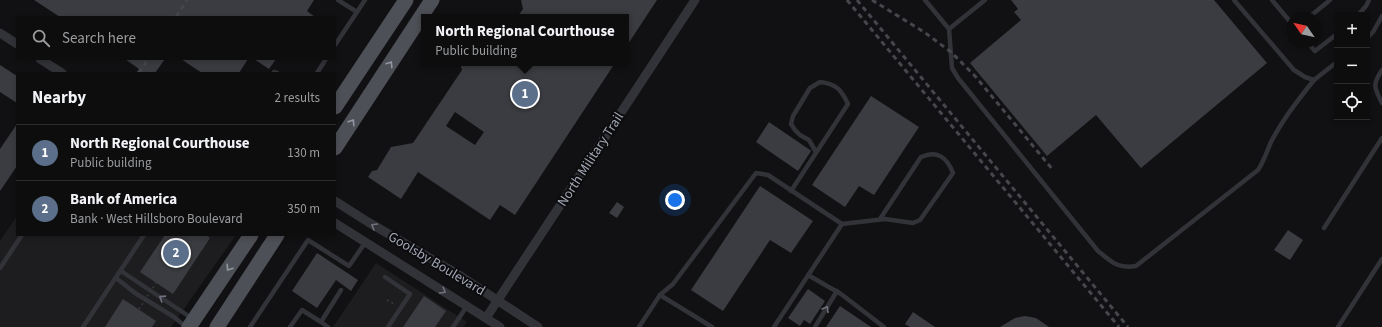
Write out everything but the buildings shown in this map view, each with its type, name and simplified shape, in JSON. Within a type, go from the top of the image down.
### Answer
[{"type":"main road","points":[[336,106],[406,0]]},
{"type":"main road","points":[[336,146],[421,16],[419,5],[420,0]]},
{"type":"main road","points":[[422,14],[432,0]]},
{"type":"main road","points":[[190,325],[249,236]]},
{"type":"main road","points":[[218,327],[277,236]]},
{"type":"street","name":"North Military Trail","points":[[486,318],[695,0]]},
{"type":"street","points":[[0,33],[16,43]]},
{"type":"street","points":[[42,60],[60,72]]},
{"type":"street","name":"Goolsby Boulevard","points":[[336,202],[459,275],[538,327]]},
{"type":"street","name":"Goolsby Boulevard","points":[[336,224],[500,327]]},
{"type":"lane","points":[[338,0],[357,12]]},
{"type":"lane","points":[[336,44],[365,0]]},
{"type":"lane","points":[[924,0],[949,30],[952,68],[958,78],[1098,250],[1114,264],[1126,268],[1136,266],[1258,170],[1265,158],[1271,142],[1293,106],[1314,80],[1334,64]]},
{"type":"lane","points":[[949,30],[985,0]]},
{"type":"lane","points":[[1234,0],[1294,70],[1305,77],[1314,80]]},
{"type":"lane","points":[[1272,0],[1286,16]]},
{"type":"lane","points":[[1276,4],[1281,0]]},
{"type":"lane","points":[[1315,12],[1330,0]]},
{"type":"lane","points":[[1361,12],[1369,0]]},
{"type":"lane","points":[[1370,35],[1382,16]]},
{"type":"lane","points":[[1322,46],[1334,36]]},
{"type":"lane","points":[[318,72],[325,60]]},
{"type":"lane","points":[[1382,70],[1375,81],[1375,88],[1382,103]]},
{"type":"lane","points":[[791,191],[848,104],[843,92],[832,84],[820,82],[810,88],[792,116],[791,124],[800,135],[809,140],[816,152]]},
{"type":"lane","points":[[1324,228],[1382,138]]},
{"type":"lane","points":[[639,327],[660,295],[673,284],[756,173],[768,175],[842,224],[880,219],[913,223],[920,220],[952,173],[950,165],[941,156],[929,154],[921,157],[880,219]]},
{"type":"lane","points":[[774,327],[842,224]]},
{"type":"lane","points":[[0,268],[21,236]]},
{"type":"lane","points":[[83,327],[143,236]]},
{"type":"lane","points":[[250,327],[308,240],[349,266],[365,243]]},
{"type":"lane","points":[[1338,327],[1382,259]]},
{"type":"lane","points":[[121,271],[190,325]]},
{"type":"lane","points":[[808,275],[837,291],[884,327]]},
{"type":"lane","points":[[385,277],[410,294],[388,327]]},
{"type":"lane","points":[[116,278],[135,293],[190,325]]},
{"type":"lane","points":[[290,327],[302,310],[325,325],[341,290]]},
{"type":"lane","points":[[815,327],[837,291]]},
{"type":"lane","points":[[660,295],[712,327]]},
{"type":"lane","points":[[453,327],[467,306]]},
{"type":"path","points":[[139,309],[156,283]]},
{"type":"shaded area","points":[[16,217],[16,236],[235,236],[171,327],[0,327],[0,241]]},
{"type":"shaded area","points":[[376,263],[467,322],[463,327],[333,327]]},
{"type":"railway","points":[[177,16],[187,0]]},
{"type":"railway","points":[[847,0],[1119,327]]},
{"type":"railway","points":[[857,0],[1128,327]]},
{"type":"railway","points":[[872,0],[924,32],[951,52],[975,76],[1053,170]]},
{"type":"railway","points":[[140,72],[147,60]]},
{"type":"place","name":"North Regional Courthouse","points":[[525,94]]},
{"type":"place","name":"Bank of America","points":[[176,253]]}]
